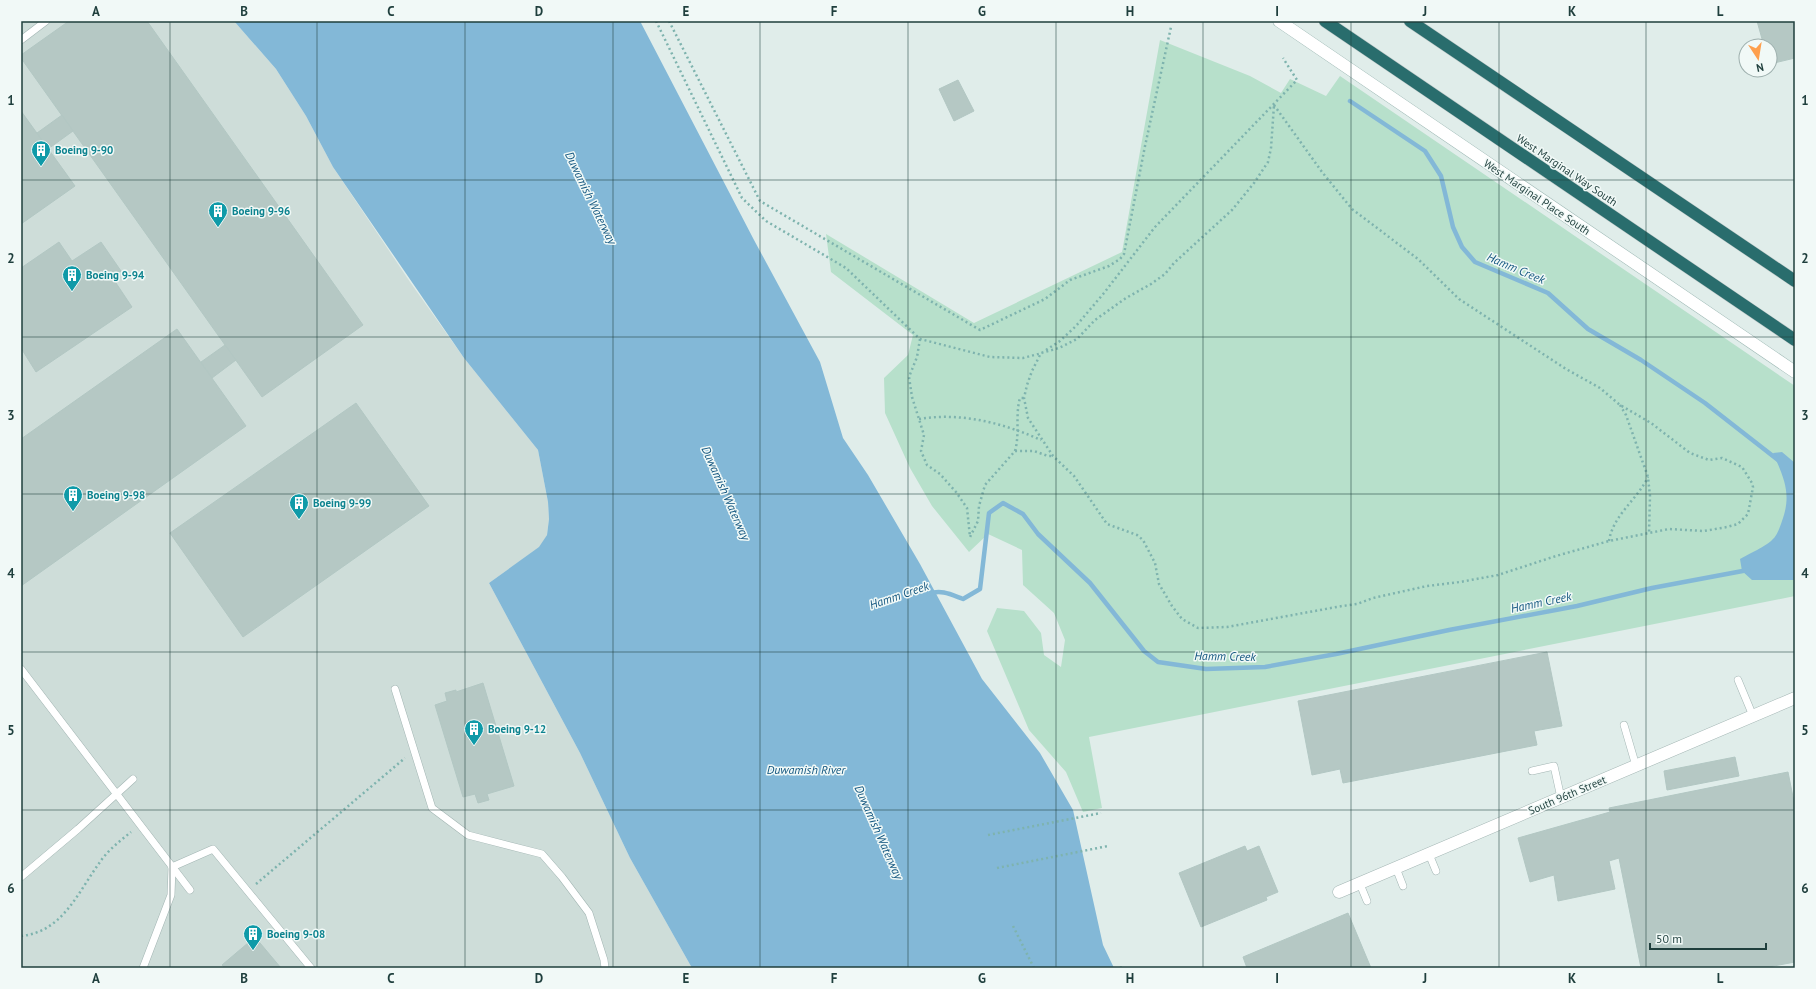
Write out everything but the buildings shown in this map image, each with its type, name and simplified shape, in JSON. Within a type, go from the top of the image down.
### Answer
[{"type":"highway","name":"West Marginal Way South","points":[[1325,21],[1795,340]]},
{"type":"highway","points":[[1410,21],[1795,281]]},
{"type":"street","name":"West Marginal Place South","points":[[1279,21],[1795,372]]},
{"type":"street","name":"South 96th Street","points":[[1339,892],[1795,698]]},
{"type":"lane","points":[[21,40],[46,21]]},
{"type":"lane","points":[[21,669],[190,890]]},
{"type":"lane","points":[[1738,680],[1753,716]]},
{"type":"lane","points":[[395,689],[432,808],[468,835],[542,854],[589,913],[604,960],[605,968]]},
{"type":"lane","points":[[1624,725],[1636,766]]},
{"type":"lane","points":[[1532,771],[1554,766],[1561,798]]},
{"type":"lane","points":[[21,877],[78,829],[133,779]]},
{"type":"lane","points":[[172,867],[213,849],[311,968]]},
{"type":"lane","points":[[1429,854],[1436,871]]},
{"type":"lane","points":[[143,968],[171,895],[172,867]]},
{"type":"lane","points":[[1396,868],[1404,886]]},
{"type":"lane","points":[[1360,884],[1368,901]]},
{"type":"path","points":[[656,21],[742,198],[766,221],[846,268],[920,339],[990,357],[1023,358],[1059,348],[1078,339],[1095,320],[1126,298],[1152,284],[1165,274],[1174,263],[1232,210],[1254,183],[1268,162],[1274,105]]},
{"type":"path","points":[[669,21],[760,201],[980,330],[1045,299],[1070,280],[1109,266],[1120,259],[1124,254],[1144,146],[1171,27]]},
{"type":"path","points":[[1274,105],[1322,172],[1352,208],[1418,259],[1459,299],[1566,369],[1600,388],[1620,405],[1652,423],[1690,453],[1709,460],[1722,458],[1742,467],[1752,483],[1752,498],[1748,514],[1738,524],[1716,530],[1704,531],[1669,529],[1609,541],[1549,558],[1498,575],[1427,586],[1373,598],[1357,604],[1243,625],[1198,628],[1182,619],[1172,606],[1159,584],[1155,563],[1143,540],[1137,535],[1107,524],[1074,476],[1053,456],[1041,440],[1028,418],[1024,398],[1032,371],[1041,353],[1060,341],[1076,326],[1104,294],[1155,227],[1297,80],[1283,58]]},
{"type":"path","points":[[920,339],[917,357],[909,378],[912,397],[924,435],[921,451],[927,465],[940,474],[956,492],[967,508],[970,537],[978,521],[979,506],[985,485],[1015,451],[1017,443],[1017,410],[1020,398],[1024,398]]},
{"type":"path","points":[[1620,405],[1626,415],[1642,464],[1648,477],[1650,496],[1649,533]]},
{"type":"path","points":[[919,419],[944,416],[961,419],[967,418],[1017,429],[1041,440]]},
{"type":"path","points":[[1015,451],[1034,451],[1048,456],[1053,456]]},
{"type":"path","points":[[1609,541],[1619,516],[1643,486],[1648,477]]},
{"type":"path","points":[[247,891],[414,750]]},
{"type":"path","points":[[988,835],[1101,813]]},
{"type":"path","points":[[21,936],[40,932],[54,924],[77,898],[101,860],[131,832]]},
{"type":"path","points":[[997,868],[1108,846]]},
{"type":"path","points":[[1013,926],[1034,968]]},
{"type":"path","points":[[1120,968],[1124,966]]},
{"type":"shaded area","points":[[21,21],[234,21],[276,69],[306,116],[333,167],[410,282],[464,358],[538,450],[548,502],[549,519],[547,535],[540,547],[489,583],[580,753],[630,858],[692,968],[21,968]]},
{"type":"green space","points":[[1160,40],[1250,76],[1281,93],[1290,79],[1326,96],[1340,76],[1795,386],[1795,596],[1089,737],[1102,808],[1083,812],[1066,772],[1029,730],[987,631],[997,608],[1024,611],[1041,633],[1044,655],[1061,667],[1065,640],[1054,613],[1023,585],[1022,550],[988,534],[969,552],[932,506],[910,468],[885,413],[884,378],[908,355],[913,335],[831,272],[826,234],[974,323],[1122,252]]},
{"type":"water","name":"Duwamish River","points":[[234,21],[640,21],[754,240],[820,362],[843,438],[868,475],[920,564],[982,679],[1040,753],[1073,810],[1103,945],[1114,968],[692,968],[630,858],[580,753],[489,583],[539,547],[547,535],[549,519],[548,502],[538,450],[464,358],[333,167],[306,116],[276,69]]},
{"type":"water","points":[[1782,452],[1795,463],[1795,580],[1752,580],[1742,571],[1740,559],[1770,542],[1779,529],[1785,511],[1786,494],[1783,478],[1773,453]]},
{"type":"waterway","name":"Hamm Creek","points":[[1350,101],[1425,151],[1441,176],[1453,227],[1462,247],[1475,262],[1548,293],[1588,329],[1641,360],[1705,403],[1778,460]]},
{"type":"waterway","name":"Hamm Creek","points":[[929,594],[942,592],[963,599],[980,589],[989,513],[1003,503],[1023,514],[1038,534],[1090,583],[1144,651],[1158,662],[1206,669],[1265,667],[1577,606],[1652,588],[1748,570]]},
{"type":"place","name":"Boeing 9-90","points":[[41,167]]},
{"type":"place","name":"Boeing 9-96","points":[[218,228]]},
{"type":"place","name":"Boeing 9-94","points":[[72,292]]},
{"type":"place","name":"Boeing 9-98","points":[[73,512]]},
{"type":"place","name":"Boeing 9-99","points":[[299,520]]},
{"type":"place","name":"Boeing 9-12","points":[[474,746]]},
{"type":"place","name":"Boeing 9-08","points":[[253,951]]},
{"type":"water label","name":"Duwamish Waterway","points":[[591,198]]},
{"type":"water label","name":"Duwamish Waterway","points":[[726,493]]},
{"type":"water label","name":"Duwamish Waterway","points":[[879,832]]}]
